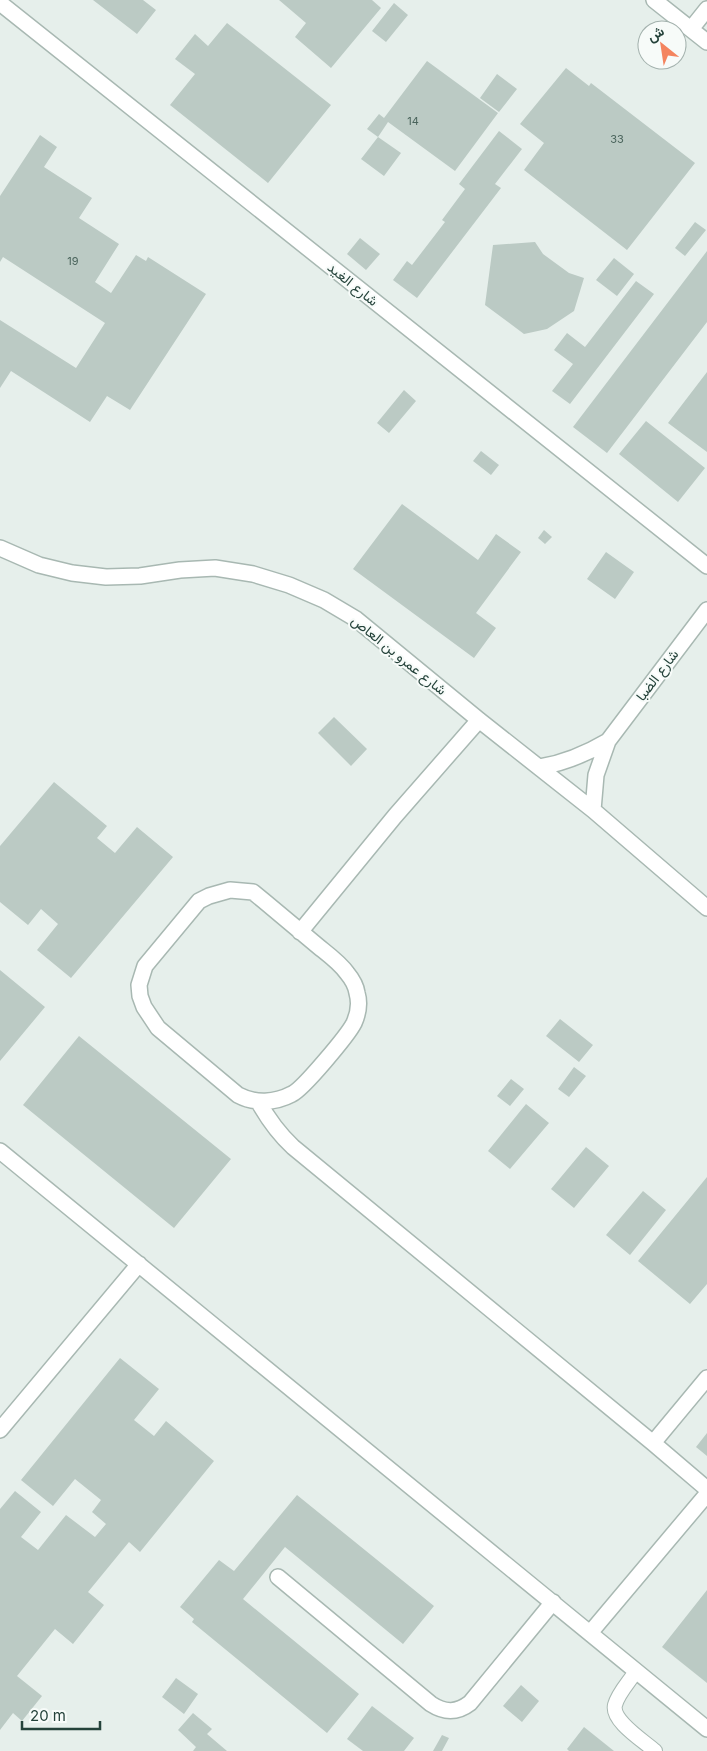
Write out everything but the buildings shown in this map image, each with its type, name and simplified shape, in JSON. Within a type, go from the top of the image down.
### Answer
[{"type":"street","points":[[654,0],[707,42]]},
{"type":"street","name":"شارع الغيد","points":[[0,3],[707,566]]},
{"type":"street","points":[[691,29],[707,9]]},
{"type":"street","name":"شارع عمرو بن العاص","points":[[0,548],[39,565],[72,573],[106,577],[140,576],[180,570],[215,568],[253,574],[289,585],[324,600],[356,619],[593,810],[707,908]]},
{"type":"street","name":"شارع الضبا","points":[[593,810],[596,775],[608,741],[707,610]]},
{"type":"street","points":[[300,932],[395,816],[479,720]]},
{"type":"street","name":"شارع الضبا","points":[[540,767],[558,764],[575,758],[608,741]]},
{"type":"street","points":[[242,890],[253,892],[300,932],[348,973],[358,994],[357,1015],[348,1032],[300,1090],[280,1099],[246,1100],[158,1028],[147,1012],[140,996],[139,985],[141,975],[150,958],[199,901],[219,892],[242,890]]},
{"type":"street","points":[[258,1101],[267,1119],[293,1147],[654,1443],[707,1489]]},
{"type":"street","points":[[2,1156],[139,1264],[707,1728]]},
{"type":"street","points":[[0,1430],[139,1264]]},
{"type":"street","points":[[654,1443],[707,1378]]},
{"type":"street","points":[[590,1633],[707,1494]]},
{"type":"street","points":[[278,1577],[431,1704],[448,1712],[458,1710],[470,1703],[553,1602]]},
{"type":"lane","points":[[636,1671],[618,1698],[615,1710],[620,1721],[655,1751]]}]
